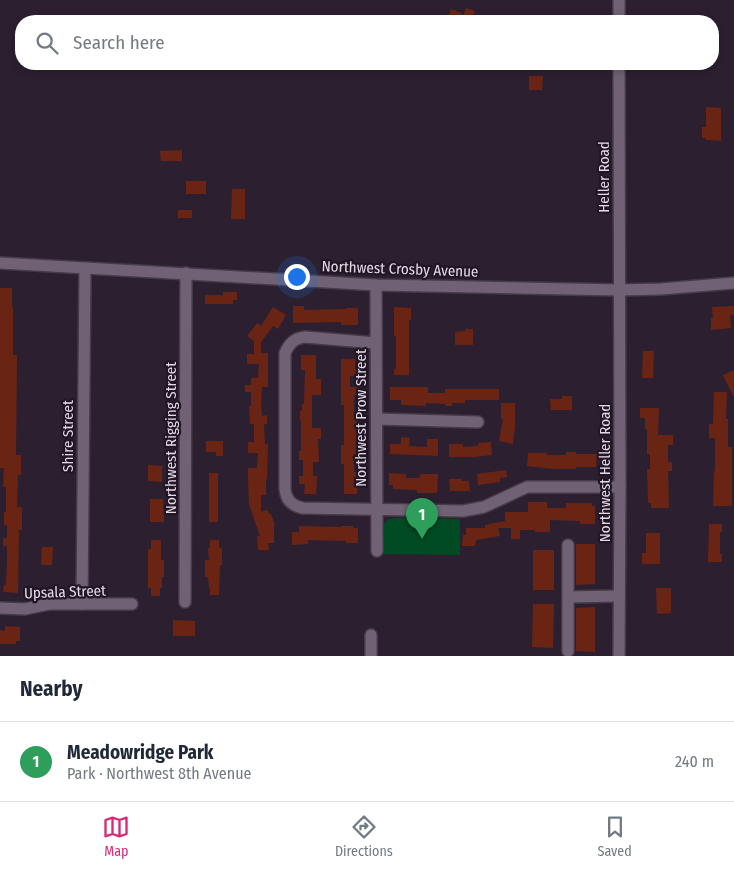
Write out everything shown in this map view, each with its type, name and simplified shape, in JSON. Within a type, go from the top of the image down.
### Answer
[{"type":"street","points":[[618,0],[619,15]]},
{"type":"street","name":"Heller Road","points":[[619,70],[620,290]]},
{"type":"street","name":"Northwest Crosby Avenue","points":[[0,263],[376,285],[620,290],[661,289],[734,283]]},
{"type":"street","name":"Shire Street","points":[[82,604],[84,268]]},
{"type":"street","name":"Northwest Rigging Street","points":[[186,273],[186,602]]},
{"type":"street","name":"Northwest Prow Street","points":[[376,285],[377,551]]},
{"type":"street","name":"Northwest Heller Road","points":[[619,656],[620,290]]},
{"type":"street","points":[[376,343],[305,337],[293,340],[285,353],[284,489],[288,500],[298,507],[463,511],[484,507],[527,487],[620,487]]},
{"type":"street","points":[[377,419],[478,422]]},
{"type":"street","points":[[568,545],[568,651]]},
{"type":"street","points":[[568,597],[619,596]]},
{"type":"street","name":"Upsala Street","points":[[0,608],[25,609],[49,604],[132,604]]},
{"type":"street","points":[[371,635],[371,656]]},
{"type":"green space","points":[[389,519],[460,519],[460,555],[383,554],[384,524]]},
{"type":"building","points":[[466,8],[475,11],[474,15],[463,15]]},
{"type":"building","points":[[451,9],[462,13],[461,15],[449,15]]},
{"type":"building","points":[[529,76],[543,76],[542,90],[529,90]]},
{"type":"building","points":[[706,107],[721,108],[721,141],[702,138],[702,127],[706,127]]},
{"type":"building","points":[[182,150],[182,161],[161,161],[160,151]]},
{"type":"building","points":[[186,181],[206,181],[206,194],[186,194]]},
{"type":"building","points":[[232,189],[245,189],[245,219],[231,219]]},
{"type":"building","points":[[178,210],[192,210],[192,218],[178,218]]},
{"type":"building","points":[[0,288],[12,288],[13,355],[17,355],[16,455],[21,455],[21,475],[18,475],[17,507],[22,507],[22,530],[19,530],[18,593],[3,592],[4,585],[6,585],[7,546],[3,546],[3,538],[7,538],[7,525],[4,525],[6,487],[3,487],[4,468],[0,468]]},
{"type":"building","points":[[223,292],[237,292],[237,300],[233,300],[233,304],[205,304],[205,295],[223,295]]},
{"type":"building","points":[[293,306],[304,306],[304,310],[358,308],[358,325],[341,325],[341,322],[293,323]]},
{"type":"building","points":[[734,306],[734,315],[730,315],[731,328],[711,330],[712,307]]},
{"type":"building","points":[[273,307],[286,315],[278,329],[273,326],[261,342],[261,353],[268,353],[268,387],[262,387],[261,405],[262,416],[267,415],[267,424],[264,424],[265,444],[268,444],[266,495],[261,495],[261,512],[267,510],[271,514],[275,525],[274,543],[268,543],[269,550],[258,550],[257,536],[260,536],[249,504],[248,468],[257,468],[258,453],[248,453],[248,442],[254,442],[254,424],[250,424],[249,406],[251,406],[251,392],[245,392],[245,385],[251,385],[251,378],[258,378],[259,364],[247,364],[247,354],[254,354],[254,341],[247,336],[257,323],[261,326]]},
{"type":"building","points":[[394,307],[411,308],[411,320],[409,320],[409,375],[394,375],[394,369],[396,369],[396,336],[394,336]]},
{"type":"building","points":[[465,329],[473,329],[473,345],[455,345],[455,332],[465,331]]},
{"type":"building","points":[[643,351],[654,351],[653,378],[642,378]]},
{"type":"building","points":[[301,355],[316,355],[316,379],[321,379],[321,395],[312,395],[312,428],[321,428],[321,439],[318,439],[319,462],[313,462],[313,476],[317,476],[316,494],[304,494],[305,484],[299,484],[299,476],[303,476],[303,460],[299,460],[299,451],[301,451],[300,411],[302,411],[302,404],[304,404],[305,370],[301,370]]},
{"type":"building","points":[[341,359],[355,359],[355,369],[359,368],[359,376],[350,376],[350,387],[358,387],[358,396],[354,395],[354,414],[358,414],[358,454],[354,454],[354,472],[358,472],[357,494],[344,494],[344,464],[341,464],[341,445],[344,445],[344,405],[341,405]]},
{"type":"building","points":[[734,370],[734,397],[723,375]]},
{"type":"building","points":[[390,387],[428,387],[428,393],[445,393],[445,389],[499,389],[499,400],[465,400],[465,403],[452,403],[452,406],[426,403],[426,406],[401,405],[401,400],[390,400]]},
{"type":"building","points":[[714,392],[727,392],[728,447],[732,447],[732,506],[713,506],[715,438],[709,438],[709,424],[713,424]]},
{"type":"building","points":[[562,396],[572,396],[572,410],[551,410],[550,399],[562,399]]},
{"type":"building","points":[[501,403],[515,403],[513,444],[499,441],[503,419],[501,419]]},
{"type":"building","points":[[640,408],[659,408],[658,435],[673,435],[673,445],[668,445],[668,462],[672,462],[672,471],[668,471],[669,508],[651,508],[651,503],[648,503],[647,469],[650,469],[650,454],[647,454],[647,429],[645,429],[645,418],[640,418]]},
{"type":"building","points":[[401,437],[410,438],[409,446],[427,447],[427,439],[438,439],[438,456],[390,454],[390,444],[401,444]]},
{"type":"building","points":[[206,441],[223,441],[223,456],[216,456],[216,452],[206,452]]},
{"type":"building","points":[[491,442],[492,455],[449,457],[449,444],[463,444],[463,447],[478,446],[478,443]]},
{"type":"building","points":[[566,452],[597,454],[596,467],[554,469],[527,466],[528,453],[566,455]]},
{"type":"building","points":[[148,465],[162,466],[162,482],[148,481]]},
{"type":"building","points":[[506,470],[507,477],[500,478],[500,482],[478,485],[477,474]]},
{"type":"building","points":[[209,473],[218,473],[218,522],[209,522]]},
{"type":"building","points":[[389,473],[406,474],[406,478],[420,478],[420,474],[438,474],[437,493],[417,493],[417,490],[393,489],[393,485],[389,485]]},
{"type":"building","points":[[449,479],[469,481],[470,491],[450,491]]},
{"type":"building","points":[[150,499],[163,499],[164,522],[150,522]]},
{"type":"building","points":[[528,502],[547,502],[547,508],[566,508],[566,503],[592,503],[592,506],[595,506],[595,524],[580,524],[580,521],[550,520],[550,532],[520,530],[520,539],[511,539],[511,528],[498,528],[500,536],[476,540],[475,546],[462,546],[463,535],[466,535],[466,528],[485,528],[485,525],[505,521],[505,512],[528,512]]},
{"type":"building","points":[[709,524],[722,524],[720,554],[722,554],[722,562],[708,562]]},
{"type":"building","points":[[299,526],[353,526],[353,528],[358,528],[358,543],[308,540],[308,544],[292,545],[292,532],[299,532]]},
{"type":"building","points":[[646,533],[660,533],[660,564],[642,564],[642,553],[646,553]]},
{"type":"building","points":[[151,540],[161,540],[161,560],[164,560],[164,577],[162,577],[160,596],[151,596],[151,588],[148,588],[148,549],[151,549]]},
{"type":"building","points":[[210,540],[219,540],[219,548],[222,548],[219,595],[210,595],[208,577],[205,577],[205,560],[209,560],[208,548],[210,548]]},
{"type":"building","points":[[576,544],[595,544],[595,584],[576,585]]},
{"type":"building","points":[[42,547],[53,547],[52,565],[41,565]]},
{"type":"building","points":[[533,550],[554,550],[554,590],[533,590]]},
{"type":"building","points":[[656,588],[671,588],[671,613],[657,614]]},
{"type":"building","points":[[533,604],[554,604],[553,648],[532,647]]},
{"type":"building","points":[[595,607],[595,652],[576,651],[576,608]]},
{"type":"building","points":[[173,620],[195,621],[195,636],[173,636]]},
{"type":"building","points":[[5,626],[20,627],[20,641],[16,641],[16,644],[0,644],[0,630],[5,631]]},
{"type":"place","name":"Meadowridge Park","points":[[422,539]]}]
